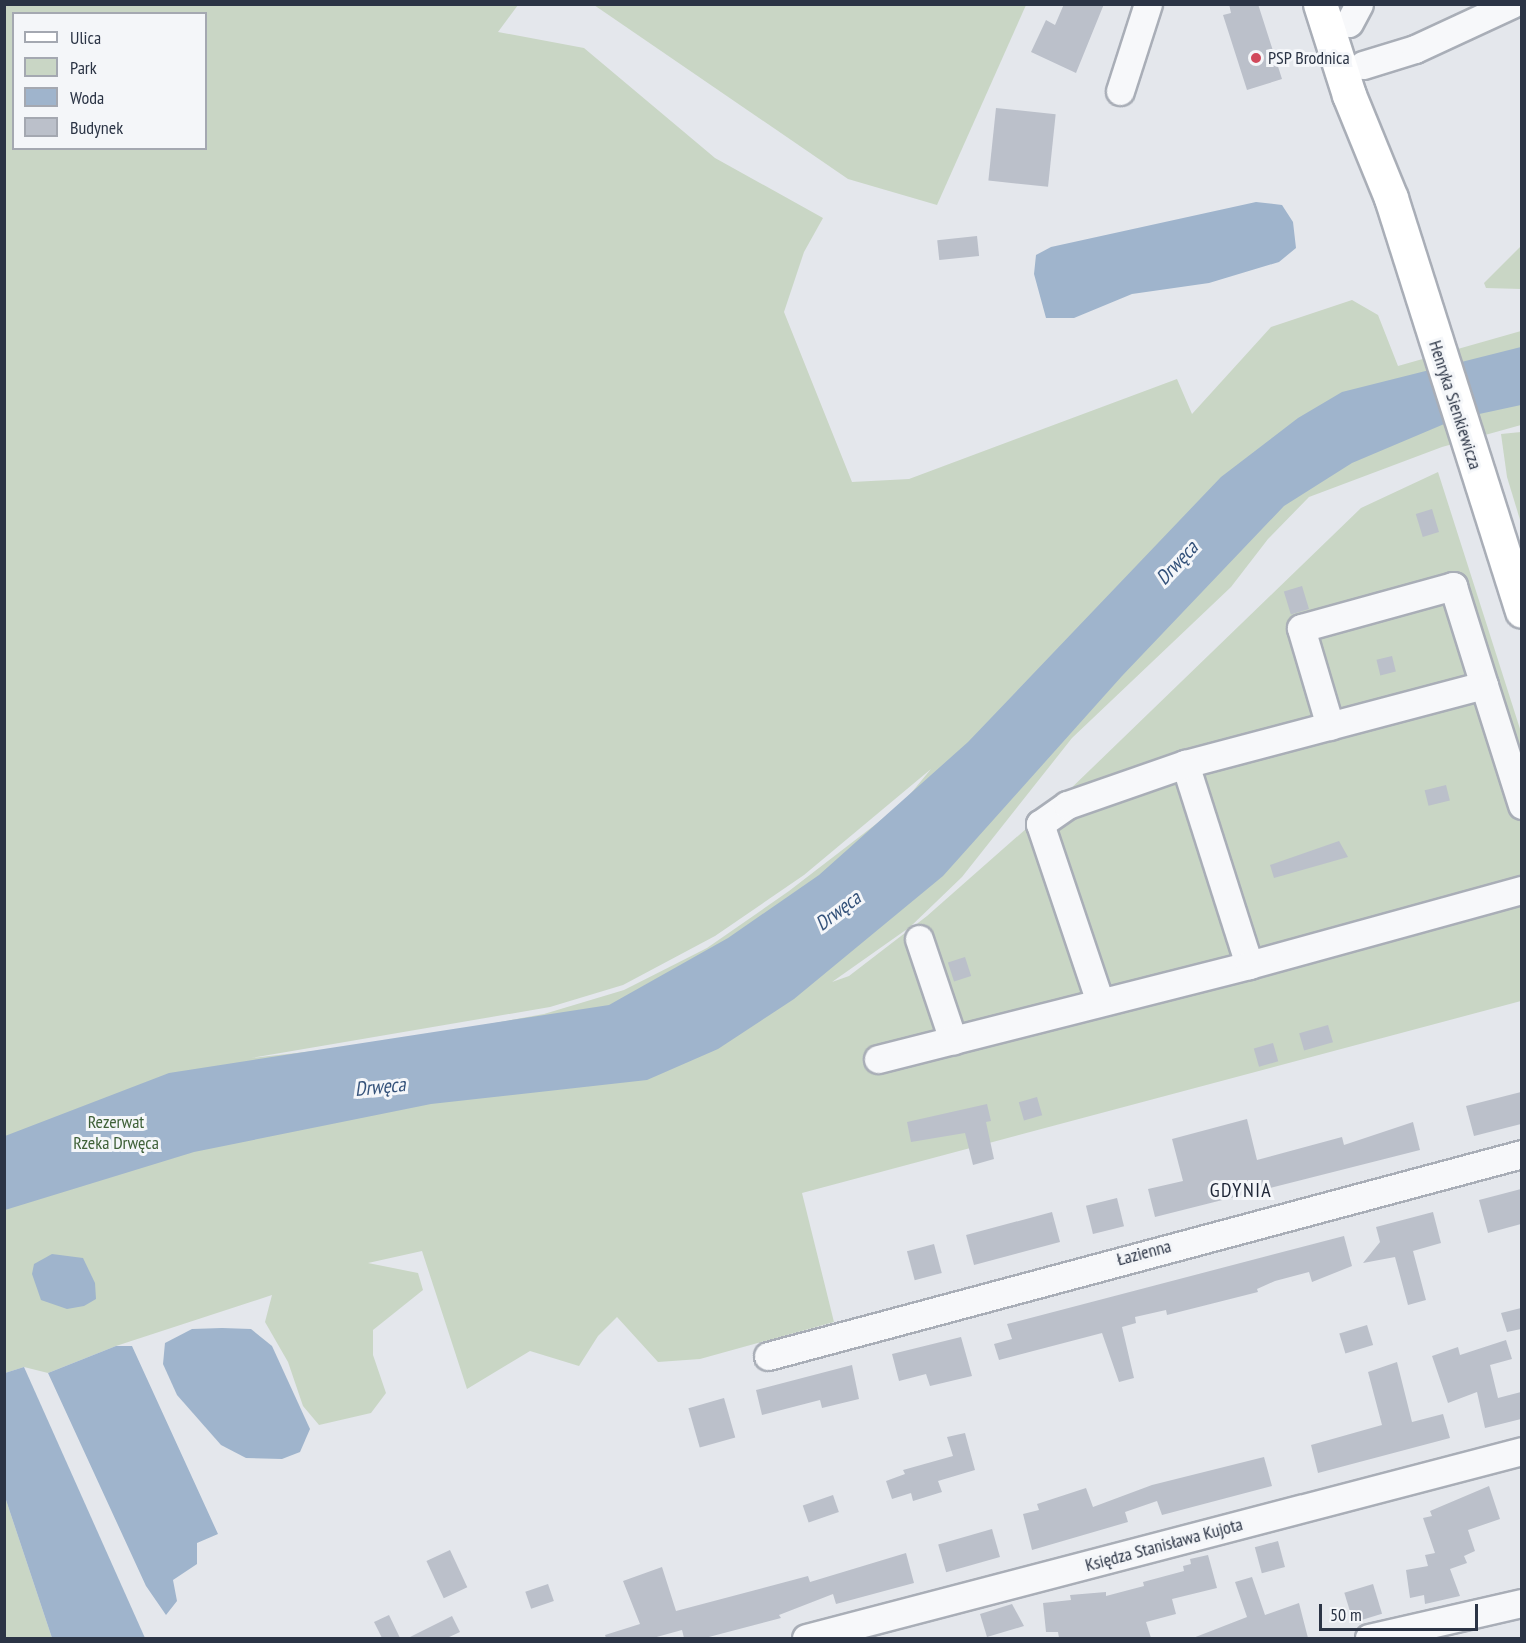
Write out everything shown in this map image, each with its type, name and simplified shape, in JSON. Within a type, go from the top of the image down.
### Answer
[{"type":"main road","name":"Henryka Sienkiewicza","points":[[1320,4],[1349,95],[1391,198],[1521,611]]},
{"type":"main road","name":"Henryka Sienkiewicza","points":[[1350,11],[1377,110],[1391,198]]},
{"type":"street","points":[[1120,91],[1148,4]]},
{"type":"street","points":[[1363,65],[1415,49],[1512,4]]},
{"type":"street","points":[[1330,726],[1301,628],[1453,586],[1521,805]]},
{"type":"street","points":[[1100,1002],[1040,824],[1067,805],[1185,764],[1484,685]]},
{"type":"street","points":[[1185,764],[1249,965]]},
{"type":"street","points":[[878,1059],[1249,965],[1521,890]]},
{"type":"street","points":[[919,939],[953,1040]]},
{"type":"street","name":"Łazienna","points":[[768,1356],[1521,1154]]},
{"type":"street","name":"Księdza Stanisława Kujota","points":[[806,1638],[1521,1451]]},
{"type":"street","points":[[1369,1638],[1521,1603]]},
{"type":"green space","points":[[4,5],[518,5],[498,32],[584,48],[715,158],[823,218],[804,252],[784,312],[852,482],[909,479],[1177,379],[1192,414],[1271,327],[1352,300],[1378,315],[1398,366],[1521,331],[1521,425],[1442,447],[1309,497],[1268,539],[1231,587],[1072,738],[962,877],[910,927],[832,982],[849,976],[927,916],[1061,798],[1361,508],[1438,472],[1521,732],[1521,1001],[802,1193],[834,1322],[700,1359],[658,1362],[617,1317],[598,1336],[579,1366],[530,1351],[467,1389],[422,1251],[368,1263],[418,1273],[423,1290],[373,1330],[373,1355],[386,1393],[371,1413],[319,1425],[303,1406],[288,1362],[265,1322],[272,1295],[116,1346],[48,1373],[24,1367],[5,1373]],"holes":[[[931,769],[902,804],[789,891],[707,948],[624,990],[544,1014],[385,1043],[251,1058],[550,1007],[623,985],[715,936],[804,875]]]},
{"type":"green space","points":[[594,5],[1026,5],[937,205],[848,179]]},
{"type":"green space","points":[[1521,246],[1521,289],[1486,288],[1484,283]]},
{"type":"green space","points":[[1522,432],[1521,523],[1507,477],[1501,434]]},
{"type":"green space","points":[[5,1497],[52,1638],[5,1638]]},
{"type":"water","points":[[1256,202],[1282,205],[1293,222],[1296,248],[1279,262],[1209,283],[1132,294],[1074,318],[1046,318],[1034,274],[1036,255],[1051,247]]},
{"type":"water","name":"Rezerwat Rzeka Drwęca","points":[[1521,347],[1521,405],[1456,419],[1352,463],[1284,506],[1122,676],[943,876],[794,999],[718,1049],[647,1080],[431,1104],[194,1152],[5,1210],[5,1136],[169,1073],[609,1005],[728,938],[819,875],[968,742],[1221,477],[1298,418],[1342,392]]},
{"type":"water","points":[[52,1254],[83,1258],[95,1283],[96,1299],[84,1306],[67,1309],[41,1300],[32,1274],[34,1264]]},
{"type":"water","points":[[192,1329],[251,1329],[272,1346],[310,1429],[300,1452],[282,1459],[246,1458],[221,1445],[177,1395],[163,1364],[165,1343]]},
{"type":"water","points":[[116,1346],[132,1346],[218,1534],[197,1543],[197,1564],[173,1580],[177,1601],[166,1615],[146,1586],[48,1373]]},
{"type":"water","points":[[24,1367],[145,1638],[52,1638],[5,1497],[5,1373]]},
{"type":"building","points":[[1064,4],[1104,4],[1076,73],[1031,52],[1046,20],[1055,25]]},
{"type":"building","name":"PSP Brodnica","points":[[1229,4],[1258,4],[1282,79],[1247,90],[1223,15],[1231,13]]},
{"type":"building","points":[[996,108],[1056,114],[1048,187],[988,181]]},
{"type":"building","points":[[977,236],[979,256],[939,260],[937,240]]},
{"type":"building","points":[[1432,509],[1439,532],[1423,537],[1416,514]]},
{"type":"building","points":[[1302,586],[1309,609],[1291,615],[1284,592]]},
{"type":"building","points":[[1392,656],[1396,672],[1380,675],[1376,660]]},
{"type":"building","points":[[1446,785],[1450,801],[1429,806],[1425,790]]},
{"type":"building","points":[[1339,841],[1348,857],[1274,878],[1270,865]]},
{"type":"building","points":[[965,957],[971,976],[954,982],[948,963]]},
{"type":"building","points":[[1328,1025],[1333,1042],[1304,1051],[1299,1033]]},
{"type":"building","points":[[1273,1043],[1278,1061],[1259,1067],[1254,1049]]},
{"type":"building","points":[[1521,1092],[1521,1124],[1474,1136],[1466,1106]]},
{"type":"building","points":[[1037,1097],[1042,1115],[1024,1121],[1019,1102]]},
{"type":"building","points":[[987,1104],[991,1121],[986,1122],[994,1159],[973,1165],[965,1133],[911,1142],[907,1122]]},
{"type":"building","points":[[1247,1119],[1257,1160],[1342,1137],[1344,1145],[1413,1122],[1420,1150],[1155,1217],[1148,1189],[1183,1181],[1172,1139]]},
{"type":"building","points":[[1521,1189],[1521,1224],[1488,1233],[1479,1200]]},
{"type":"building","points":[[1117,1198],[1124,1226],[1093,1234],[1086,1206]]},
{"type":"building","points":[[1052,1212],[1060,1242],[974,1265],[966,1235]]},
{"type":"building","points":[[1433,1212],[1441,1243],[1413,1251],[1426,1300],[1408,1305],[1395,1257],[1363,1263],[1380,1242],[1376,1227]]},
{"type":"building","points":[[1344,1236],[1352,1266],[1312,1282],[1309,1272],[1275,1281],[1257,1289],[1258,1292],[1167,1315],[1166,1310],[1135,1317],[1136,1323],[1122,1327],[1134,1378],[1119,1382],[1102,1333],[999,1360],[994,1344],[1012,1339],[1007,1324]]},
{"type":"building","points":[[934,1244],[942,1273],[915,1280],[907,1251]]},
{"type":"building","points":[[1521,1308],[1521,1329],[1507,1332],[1501,1313]]},
{"type":"building","points":[[1367,1325],[1373,1345],[1345,1354],[1339,1333]]},
{"type":"building","points":[[961,1337],[972,1376],[930,1386],[926,1374],[899,1381],[892,1354]]},
{"type":"building","points":[[1506,1340],[1512,1359],[1490,1365],[1498,1398],[1521,1392],[1521,1419],[1485,1428],[1477,1392],[1448,1403],[1432,1356],[1458,1347],[1460,1355]]},
{"type":"building","points":[[1397,1362],[1412,1422],[1443,1414],[1450,1438],[1318,1473],[1311,1445],[1382,1425],[1368,1372]]},
{"type":"building","points":[[852,1365],[859,1399],[822,1408],[820,1400],[762,1415],[756,1390]]},
{"type":"building","points":[[724,1398],[735,1437],[700,1448],[688,1408]]},
{"type":"building","points":[[965,1433],[975,1470],[938,1481],[942,1492],[913,1501],[911,1493],[892,1499],[886,1481],[905,1474],[903,1470],[953,1456],[947,1437]]},
{"type":"building","points":[[1264,1457],[1272,1486],[1162,1515],[1157,1501],[1125,1512],[1128,1522],[1032,1550],[1023,1514],[1039,1510],[1037,1504],[1086,1488],[1093,1507],[1152,1485]]},
{"type":"building","points":[[1489,1486],[1500,1519],[1468,1530],[1475,1551],[1464,1556],[1467,1563],[1450,1569],[1460,1596],[1425,1604],[1424,1595],[1410,1598],[1406,1570],[1428,1566],[1425,1555],[1435,1553],[1423,1518],[1432,1516],[1430,1511]]},
{"type":"building","points":[[833,1495],[839,1512],[809,1522],[803,1505]]},
{"type":"building","points":[[992,1529],[1000,1557],[946,1572],[938,1544]]},
{"type":"building","points":[[1278,1541],[1285,1567],[1262,1573],[1255,1547]]},
{"type":"building","points":[[450,1550],[467,1587],[444,1598],[426,1561]]},
{"type":"building","points":[[906,1553],[914,1583],[836,1604],[833,1594],[779,1615],[781,1618],[705,1638],[684,1638],[682,1630],[653,1638],[606,1638],[605,1635],[640,1624],[623,1581],[662,1567],[676,1611],[808,1576],[810,1582]]},
{"type":"building","points":[[1208,1555],[1217,1588],[1172,1599],[1176,1614],[1146,1622],[1151,1638],[1059,1638],[1058,1632],[1046,1632],[1043,1603],[1071,1600],[1070,1595],[1106,1592],[1106,1596],[1144,1586],[1143,1582],[1184,1571],[1183,1566],[1191,1564],[1190,1559]]},
{"type":"building","points":[[1252,1577],[1265,1615],[1299,1603],[1308,1638],[1193,1638],[1247,1617],[1235,1582]]},
{"type":"building","points":[[548,1584],[554,1601],[531,1609],[525,1592]]},
{"type":"building","points":[[1373,1584],[1382,1614],[1353,1622],[1344,1593]]},
{"type":"building","points":[[1012,1604],[1024,1626],[987,1637],[980,1614]]},
{"type":"building","points":[[389,1615],[400,1638],[382,1638],[374,1622]]},
{"type":"building","points":[[452,1616],[460,1632],[447,1638],[408,1638]]},
{"type":"place","name":"PSP Brodnica","points":[[1256,58]]},
{"type":"district","name":"GDYNIA","points":[[1241,1190]]},
{"type":"water label","name":"Drwęca","points":[[1177,563]]},
{"type":"water label","name":"Drwęca","points":[[838,911]]},
{"type":"water label","name":"Drwęca","points":[[380,1087]]}]
